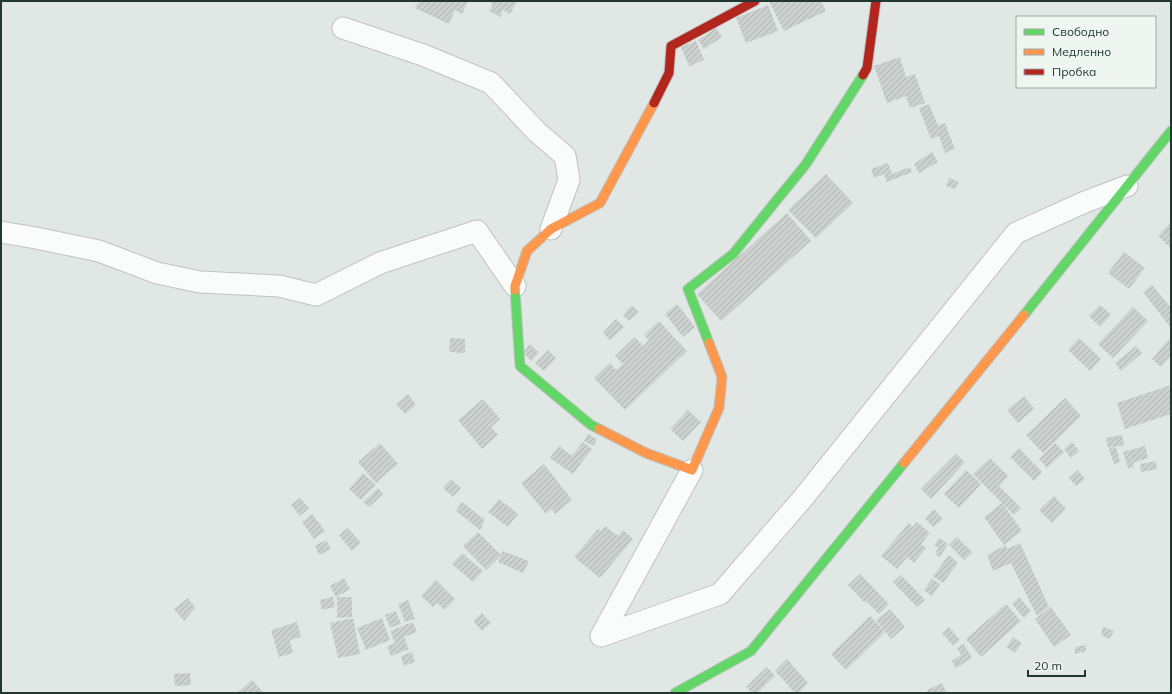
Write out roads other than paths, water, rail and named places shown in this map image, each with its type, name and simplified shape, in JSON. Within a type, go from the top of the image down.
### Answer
[{"type":"street","points":[[692,470],[646,453],[591,425],[520,366],[515,286],[527,251],[551,229],[600,203],[669,73],[671,46],[755,1]]},
{"type":"street","points":[[876,1],[867,68],[806,164],[733,254],[688,289],[722,377],[719,408],[692,470],[601,636],[720,594],[803,498],[1016,233],[1085,202],[1127,186]]},
{"type":"street","points":[[343,28],[423,55],[491,83],[537,132],[565,156],[569,180],[551,229]]},
{"type":"street","points":[[675,693],[751,651],[1070,258],[1171,131]]},
{"type":"street","points":[[1,232],[99,251],[157,273],[200,282],[279,286],[316,295],[380,263],[477,231],[515,286]]}]
